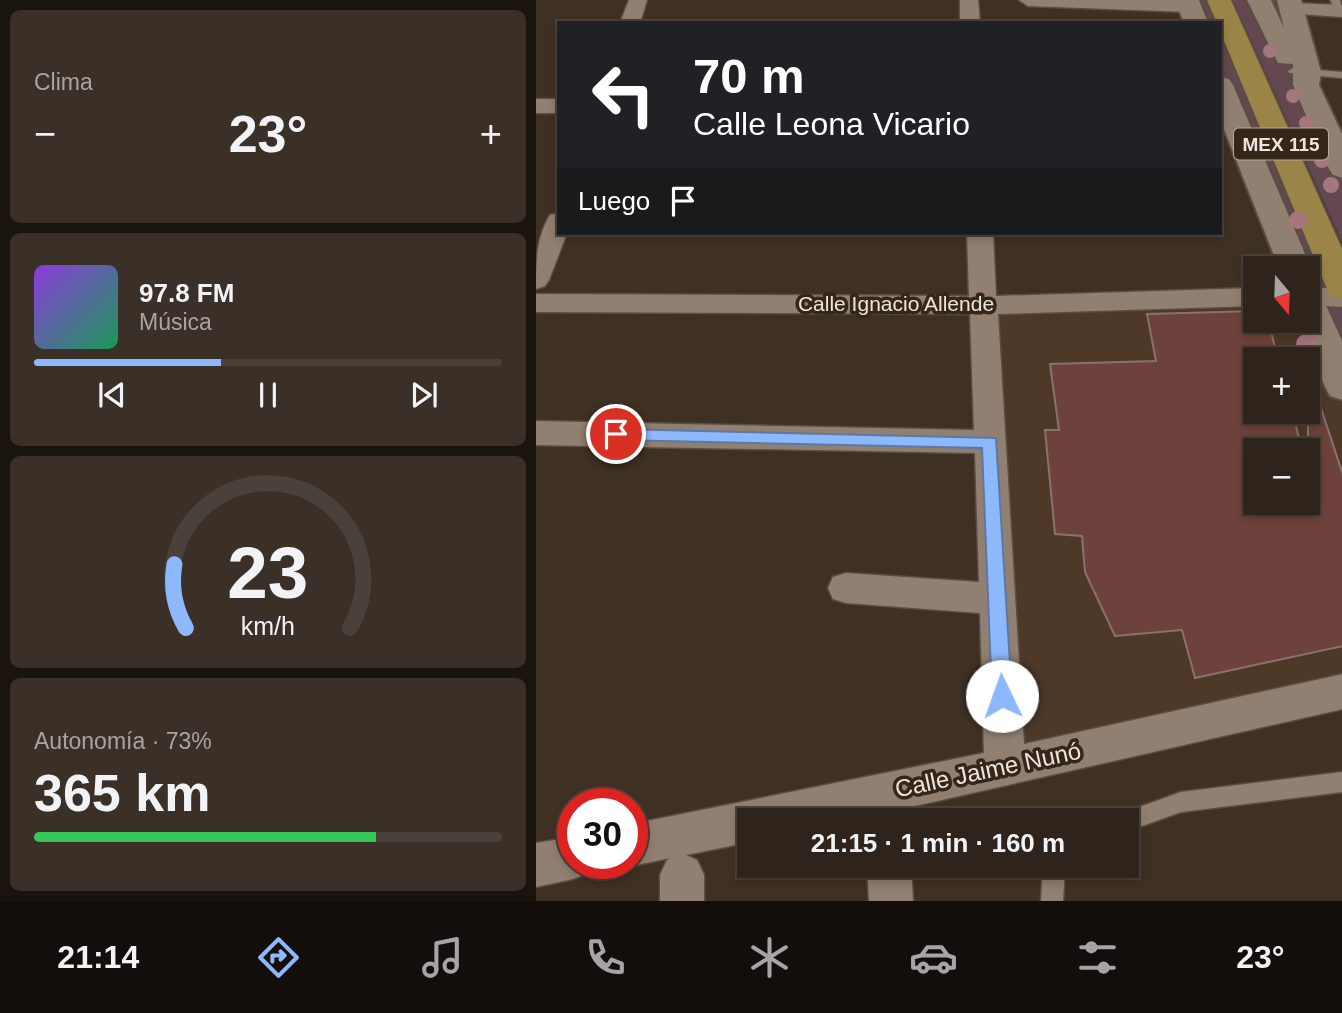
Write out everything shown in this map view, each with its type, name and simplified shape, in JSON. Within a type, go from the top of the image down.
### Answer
[{"type":"main road","name":"MEX 115","points":[[1219,0],[1343,289]]},
{"type":"main road","name":"MEX 115","points":[[1233,0],[1343,242]]},
{"type":"street","points":[[631,21],[638,0]]},
{"type":"street","points":[[969,0],[970,21]]},
{"type":"street","points":[[1028,0],[1191,9]]},
{"type":"street","points":[[1259,0],[1333,130],[1343,169]]},
{"type":"street","points":[[1302,76],[1290,4],[1339,7]]},
{"type":"street","points":[[1222,95],[1228,125],[1289,256]]},
{"type":"street","points":[[536,106],[557,106]]},
{"type":"street","points":[[536,280],[557,225]]},
{"type":"street","points":[[980,235],[1006,768]]},
{"type":"street","name":"Calle Ignacio Allende","points":[[536,303],[983,305],[1243,298]]},
{"type":"street","points":[[1320,298],[1343,298]]},
{"type":"street","points":[[1320,329],[1343,387]]},
{"type":"street","points":[[536,433],[990,442]]},
{"type":"street","points":[[846,588],[997,599]]},
{"type":"street","name":"Calle Jaime Nunó","points":[[648,843],[885,807],[1006,768],[1343,691]]},
{"type":"street","points":[[536,865],[557,861]]},
{"type":"street","points":[[890,878],[891,901]]},
{"type":"lane","points":[[1302,76],[1343,75]]},
{"type":"lane","points":[[1139,817],[1181,802],[1343,782]]},
{"type":"lane","points":[[1052,901],[1053,878]]},
{"type":"shaded area","points":[[1187,0],[1219,0],[1342,289],[1342,387],[1320,331],[1320,256],[1302,256],[1222,89],[1222,21],[1195,21]]},
{"type":"shaded area","points":[[1233,0],[1289,0],[1342,169],[1342,242]]},
{"type":"shaded area","points":[[1243,297],[1243,333],[1320,333],[1320,331],[1342,387],[1342,691],[1005,768],[983,305]]},
{"type":"building","points":[[1243,311],[1243,333],[1271,333],[1275,347],[1243,347],[1243,424],[1295,424],[1299,438],[1243,438],[1243,515],[1320,515],[1320,438],[1308,438],[1308,424],[1320,424],[1320,405],[1343,475],[1343,646],[1195,678],[1182,630],[1115,636],[1085,572],[1082,536],[1055,534],[1045,430],[1059,430],[1050,364],[1156,361],[1147,314]]},
{"type":"route","points":[[616,434],[990,442],[1002,696]]}]
